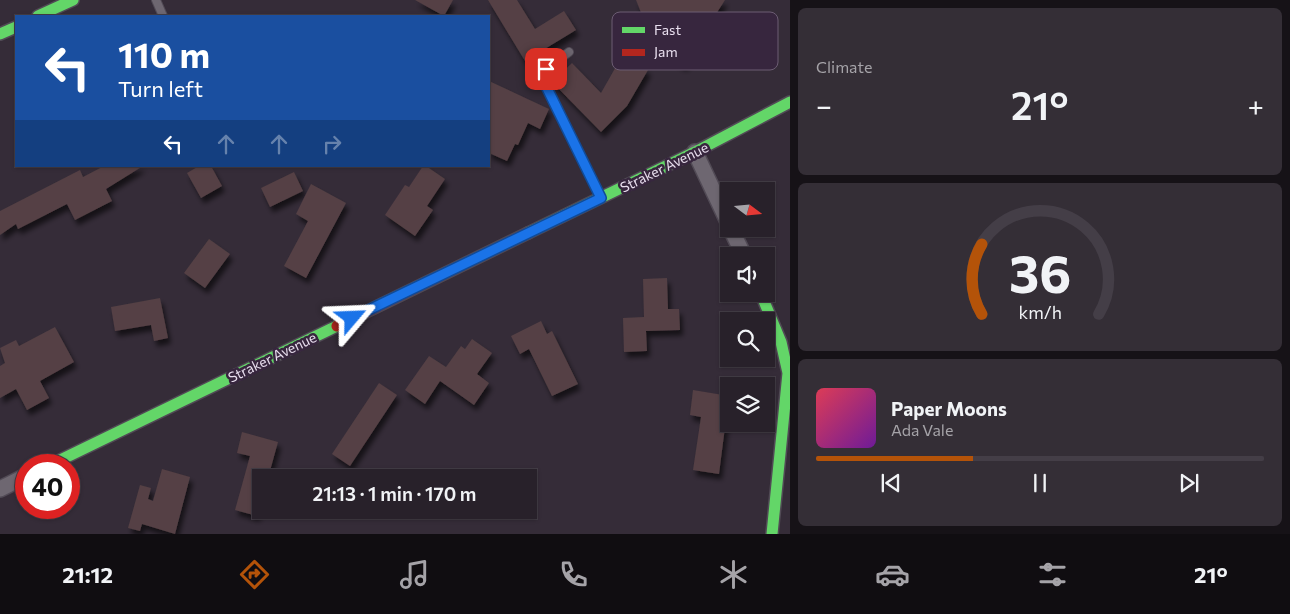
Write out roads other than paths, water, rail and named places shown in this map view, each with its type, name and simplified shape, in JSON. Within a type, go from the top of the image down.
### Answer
[{"type":"street","points":[[40,15],[73,0]]},
{"type":"street","points":[[0,34],[15,27]]},
{"type":"street","name":"Straker Avenue","points":[[73,454],[695,152],[790,102]]},
{"type":"street","points":[[695,152],[720,205]]},
{"type":"street","points":[[764,302],[786,354],[788,373],[784,465],[772,534]]},
{"type":"street","points":[[0,489],[15,482]]},
{"type":"lane","points":[[156,0],[163,15]]},
{"type":"lane","points":[[569,52],[546,69],[543,80],[601,198]]}]
